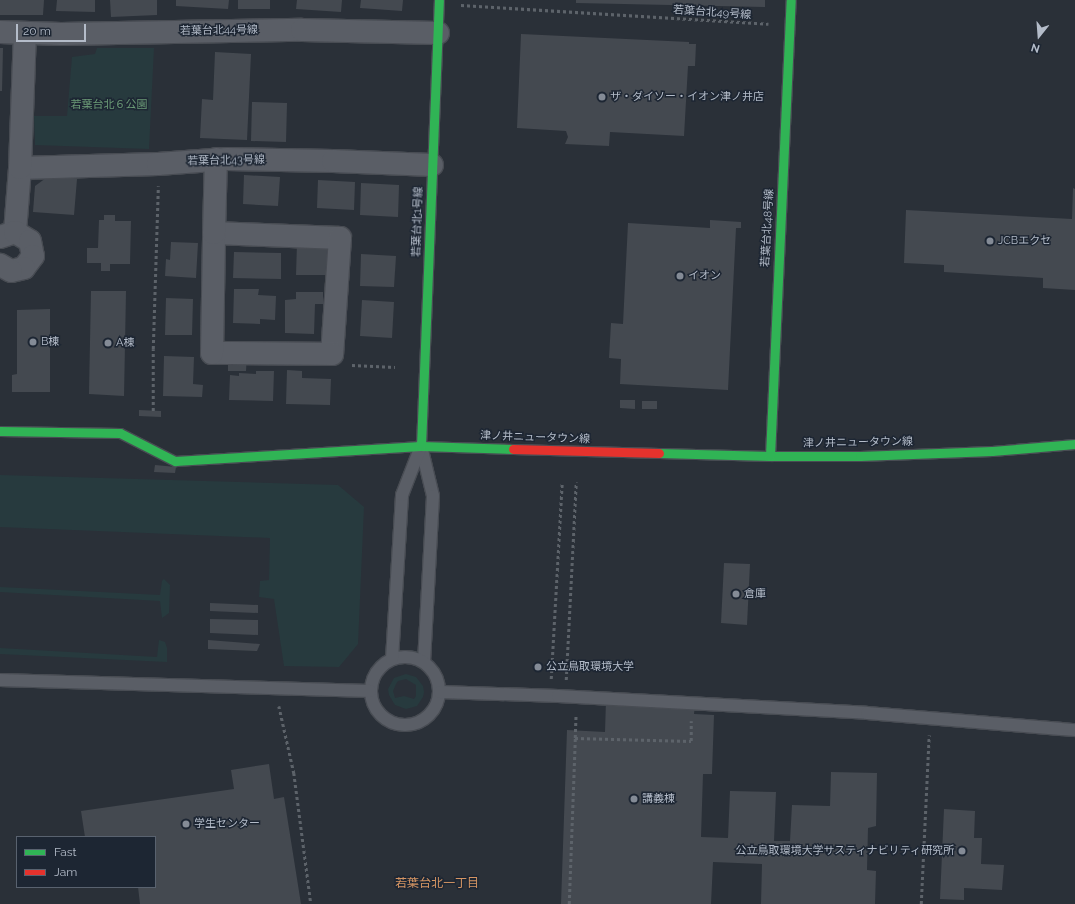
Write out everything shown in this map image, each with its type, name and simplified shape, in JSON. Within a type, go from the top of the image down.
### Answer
[{"type":"street","name":"若葉台北1号線","points":[[421,446],[439,0]]},
{"type":"street","name":"若葉台北48号線","points":[[770,456],[791,0]]},
{"type":"street","name":"若葉台北44号線","points":[[0,32],[61,34],[302,30],[438,33]]},
{"type":"street","points":[[0,265],[11,271],[24,268],[33,256],[30,241],[7,234],[20,168],[25,33]]},
{"type":"street","points":[[214,233],[340,238],[332,354],[212,353],[214,233],[216,159]]},
{"type":"street","name":"若葉台北43号線","points":[[20,168],[158,164],[216,159],[333,161],[432,165]]},
{"type":"street","name":"津ノ井ニュータウン線","points":[[0,431],[120,433],[175,461],[421,446],[770,456],[884,455],[992,451],[1075,444]]},
{"type":"lane","points":[[392,659],[402,495],[421,446]]},
{"type":"lane","points":[[421,446],[433,496],[424,662]]},
{"type":"lane","points":[[402,657],[414,658],[424,662],[432,670],[438,680],[440,692],[438,703],[432,713],[423,721],[412,725],[400,725],[389,722],[380,715],[374,706],[370,691],[371,684],[375,674],[382,665],[392,659],[402,657]]},
{"type":"lane","points":[[0,680],[370,691]]},
{"type":"lane","points":[[440,692],[566,696],[860,713],[1075,730]]},
{"type":"path","name":"若葉台北49号線","points":[[461,5],[770,24]]},
{"type":"path","points":[[153,412],[153,349],[158,164]]},
{"type":"path","points":[[332,354],[330,364],[395,367]]},
{"type":"path","points":[[551,682],[562,482]]},
{"type":"path","points":[[566,682],[576,482]]},
{"type":"path","points":[[275,688],[294,773],[311,904]]},
{"type":"path","points":[[569,904],[575,738],[691,741],[691,720]]},
{"type":"path","points":[[921,904],[929,733]]},
{"type":"green space","name":"若葉台北６公園","points":[[97,48],[154,48],[149,149],[35,145],[34,116],[67,116],[72,57],[95,54]]},
{"type":"green space","points":[[0,475],[338,485],[364,507],[358,644],[339,667],[284,666],[274,599],[259,597],[260,581],[269,580],[270,538],[0,527]]},
{"type":"green space","points":[[164,579],[170,585],[169,613],[162,618],[160,601],[0,592],[0,587],[160,595],[162,581]]},
{"type":"green space","points":[[159,640],[165,642],[167,648],[167,662],[0,654],[0,648],[157,657]]},
{"type":"green space","points":[[406,674],[416,677],[423,686],[424,692],[423,697],[417,706],[406,709],[395,705],[389,695],[388,689],[394,678]],"holes":[[[406,679],[416,685],[416,696],[414,699],[404,696],[395,698],[393,691],[398,681]]]},
{"type":"building","points":[[0,0],[44,0],[43,15],[0,15]]},
{"type":"building","points":[[57,0],[95,0],[95,12],[56,11]]},
{"type":"building","points":[[110,0],[157,0],[157,15],[111,17]]},
{"type":"building","points":[[176,0],[229,0],[228,9],[176,6]]},
{"type":"building","points":[[238,0],[270,0],[270,9],[238,9]]},
{"type":"building","points":[[297,0],[342,0],[341,12],[296,9]]},
{"type":"building","points":[[361,0],[403,0],[402,11],[360,8]]},
{"type":"building","points":[[576,0],[765,0],[765,7],[576,3]]},
{"type":"building","name":"ザ・ダイソー・イオン津ノ井店","points":[[521,34],[689,42],[689,44],[696,44],[695,66],[688,66],[684,136],[610,132],[609,146],[565,144],[568,137],[566,131],[517,128]]},
{"type":"building","points":[[0,48],[3,48],[2,91],[0,91]]},
{"type":"building","points":[[215,52],[251,54],[247,140],[200,138],[202,99],[213,100]]},
{"type":"building","points":[[252,102],[287,103],[286,142],[251,141]]},
{"type":"building","points":[[244,175],[280,177],[278,206],[243,204]]},
{"type":"building","points":[[46,178],[77,179],[74,215],[33,212],[35,186]]},
{"type":"building","points":[[318,180],[355,182],[354,210],[317,208]]},
{"type":"building","points":[[361,183],[399,185],[398,217],[360,215]]},
{"type":"building","name":"JCBエクセ","points":[[1073,188],[1075,189],[1075,290],[1043,288],[1043,278],[944,272],[944,265],[904,263],[906,210],[1072,219]]},
{"type":"building","points":[[104,215],[115,215],[115,221],[131,221],[130,264],[110,264],[110,271],[101,271],[101,263],[87,263],[87,248],[98,248],[99,220],[104,220]]},
{"type":"building","name":"イオン","points":[[710,220],[741,222],[741,228],[736,228],[728,390],[620,384],[621,359],[609,358],[611,323],[623,324],[628,223],[710,228]]},
{"type":"building","points":[[171,242],[198,243],[196,278],[165,276],[166,259],[170,260]]},
{"type":"building","points":[[297,243],[332,243],[332,275],[296,275]]},
{"type":"building","points":[[234,252],[281,253],[281,279],[233,278]]},
{"type":"building","points":[[361,254],[396,256],[394,287],[360,286]]},
{"type":"building","points":[[234,289],[259,289],[258,295],[276,296],[275,320],[260,319],[260,324],[233,323]]},
{"type":"building","name":"A棟","points":[[91,291],[126,291],[124,396],[89,394]]},
{"type":"building","points":[[296,292],[323,292],[323,304],[315,304],[314,334],[285,333],[285,300],[296,299]]},
{"type":"building","points":[[166,298],[193,299],[192,335],[165,335]]},
{"type":"building","points":[[362,300],[394,302],[392,338],[360,336]]},
{"type":"building","name":"B棟","points":[[50,309],[50,392],[12,392],[12,375],[17,374],[17,310]]},
{"type":"building","points":[[228,353],[247,353],[246,371],[228,371]]},
{"type":"building","points":[[164,356],[194,357],[193,384],[203,385],[202,397],[163,396]]},
{"type":"building","points":[[287,370],[302,371],[302,378],[331,379],[330,405],[286,404]]},
{"type":"building","points":[[256,371],[274,371],[273,401],[229,400],[230,375],[239,376],[239,373],[256,374]]},
{"type":"building","points":[[620,400],[635,400],[635,409],[620,408]]},
{"type":"building","points":[[642,401],[657,401],[657,409],[642,409]]},
{"type":"building","points":[[139,410],[161,411],[161,417],[139,416]]},
{"type":"building","points":[[155,465],[176,467],[175,473],[154,472]]},
{"type":"building","name":"倉庫","points":[[724,563],[750,564],[747,625],[721,623]]},
{"type":"building","points":[[210,603],[258,605],[258,613],[210,611]]},
{"type":"building","points":[[210,619],[258,620],[258,635],[210,633]]},
{"type":"building","points":[[208,640],[260,644],[257,651],[208,649]]},
{"type":"building","name":"講義棟","points":[[606,700],[695,704],[694,714],[714,715],[712,774],[703,774],[701,837],[728,838],[730,791],[776,792],[774,841],[790,841],[792,805],[830,806],[831,772],[877,773],[876,826],[868,828],[867,870],[876,871],[875,904],[761,904],[762,864],[713,862],[711,904],[561,904],[567,730],[605,732]]},
{"type":"building","name":"学生センター","points":[[269,764],[274,799],[284,797],[301,904],[140,904],[138,888],[156,888],[156,836],[85,836],[81,811],[234,789],[231,770]]},
{"type":"building","name":"公立鳥取環境大学サスティナビリティ研究所","points":[[944,809],[975,811],[974,838],[982,838],[981,864],[1004,865],[1002,890],[964,888],[964,900],[940,899]]},
{"type":"traffic: fast","points":[[421,446],[439,0]]},
{"type":"traffic: fast","points":[[770,456],[791,0]]},
{"type":"traffic: fast","points":[[0,431],[120,433],[175,461],[421,446],[513,449]]},
{"type":"traffic: fast","points":[[659,453],[770,456],[860,456],[992,451],[1075,444]]},
{"type":"traffic: jam","points":[[513,449],[659,453]]},
{"type":"place","name":"ザ・ダイソー・イオン津ノ井店","points":[[602,97]]},
{"type":"place","name":"JCBエクセ","points":[[990,241]]},
{"type":"place","name":"イオン","points":[[680,276]]},
{"type":"place","name":"B棟","points":[[33,342]]},
{"type":"place","name":"A棟","points":[[108,343]]},
{"type":"place","name":"倉庫","points":[[736,594]]},
{"type":"place","name":"公立鳥取環境大学","points":[[538,667]]},
{"type":"place","name":"講義棟","points":[[634,799]]},
{"type":"place","name":"学生センター","points":[[186,824]]},
{"type":"place","name":"公立鳥取環境大学サスティナビリティ研究所","points":[[962,851]]},
{"type":"district","name":"若葉台北一丁目","points":[[437,884]]}]
